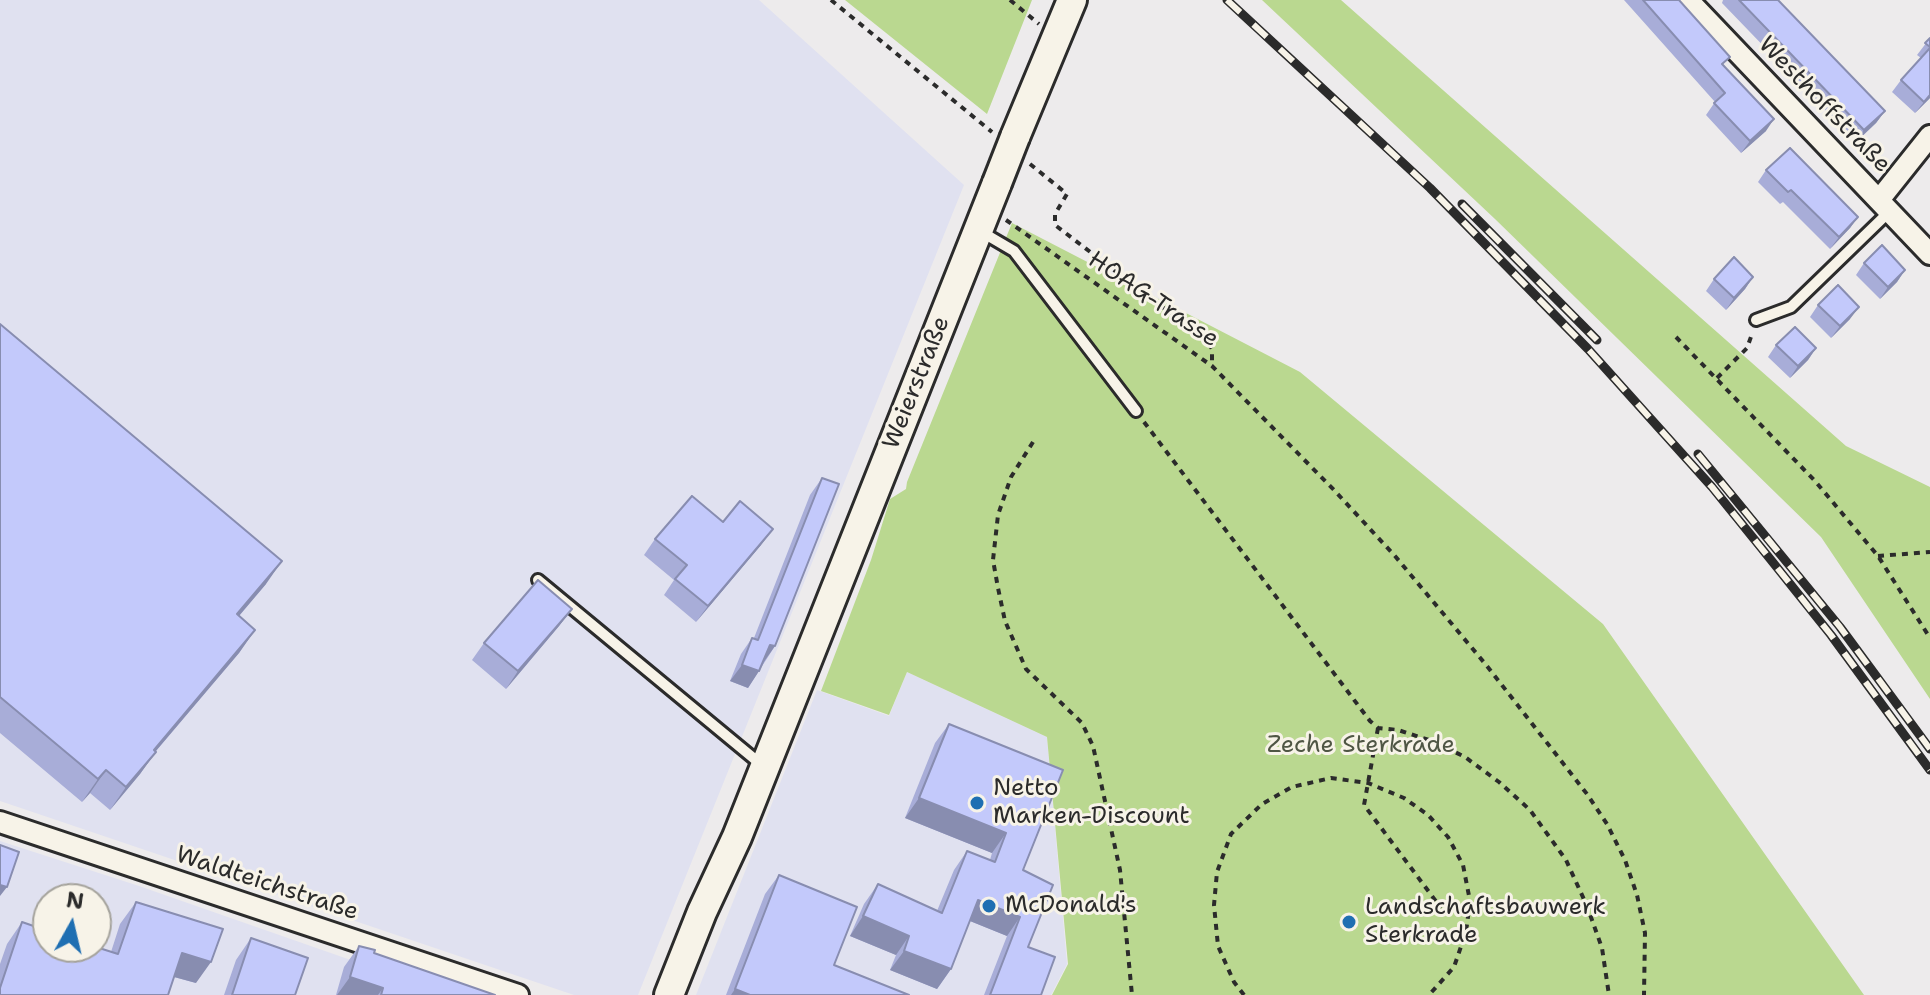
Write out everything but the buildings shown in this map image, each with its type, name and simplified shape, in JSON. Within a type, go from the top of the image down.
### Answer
[{"type":"main road","name":"Weierstraße","points":[[669,995],[765,767],[1011,143],[1072,0]]},
{"type":"street","name":"Westhoffstraße","points":[[1688,0],[1930,254]]},
{"type":"street","points":[[1884,206],[1930,136]]},
{"type":"street","name":"Waldteichstraße","points":[[0,822],[518,995]]},
{"type":"lane","name":"Westhoffstraße","points":[[1756,320],[1791,307],[1884,206]]},
{"type":"lane","points":[[987,207],[1014,251],[1136,411]]},
{"type":"lane","points":[[538,580],[765,767]]},
{"type":"path","points":[[831,0],[1011,143]]},
{"type":"path","points":[[1010,0],[1056,38]]},
{"type":"path","name":"HOAG-Trasse","points":[[1011,143],[1067,194],[1055,214],[1055,225],[1208,342],[1212,349],[1212,366]]},
{"type":"path","name":"HOAG-Trasse","points":[[987,207],[1212,366]]},
{"type":"path","points":[[1717,378],[1747,348],[1756,320]]},
{"type":"path","points":[[1676,337],[1815,481],[1878,556],[1930,638]]},
{"type":"path","points":[[1212,366],[1395,556],[1487,666],[1587,794],[1625,860],[1637,895],[1645,933],[1644,995]]},
{"type":"path","points":[[1136,411],[1360,709],[1378,728],[1398,730],[1432,741],[1465,757],[1530,810],[1566,860],[1587,906],[1602,948],[1609,995]]},
{"type":"path","points":[[1033,442],[1011,477],[998,515],[993,560],[998,588],[1005,621],[1026,669],[1082,723],[1093,746],[1120,870],[1132,995]]},
{"type":"path","points":[[1878,556],[1930,552]]},
{"type":"path","points":[[1378,728],[1364,805],[1441,908]]},
{"type":"path","points":[[1244,995],[1234,982],[1218,946],[1214,905],[1217,872],[1231,834],[1262,804],[1292,787],[1331,778],[1368,783],[1404,798],[1428,815],[1448,837],[1463,865],[1470,901],[1466,932],[1454,967],[1429,995]]},
{"type":"shaded area","points":[[0,0],[759,0],[964,185],[638,995],[574,995],[0,801]]},
{"type":"shaded area","points":[[907,672],[1047,737],[1067,964],[1051,995],[696,995],[817,690],[889,716]]},
{"type":"shaded area","points":[[0,841],[139,886],[451,995],[0,995]]},
{"type":"green space","points":[[845,0],[1032,0],[987,114]]},
{"type":"green space","points":[[1262,0],[1341,0],[1846,446],[1930,487],[1930,699],[1821,537],[1495,219]]},
{"type":"green space","name":"Zeche Sterkrade","points":[[1012,223],[1300,372],[1603,624],[1864,995],[1052,995],[1068,964],[1047,737],[907,672],[889,715],[821,691],[871,560],[890,499],[906,489]]},
{"type":"railway","points":[[1227,0],[1430,188],[1588,349],[1712,487],[1831,635],[1930,770]]},
{"type":"railway","points":[[1462,204],[1597,340]]},
{"type":"railway","points":[[1698,454],[1840,627],[1930,749]]},
{"type":"place","name":"Netto Marken-Discount","points":[[977,803]]},
{"type":"place","name":"McDonald's","points":[[989,906]]},
{"type":"place","name":"Landschaftsbauwerk Sterkrade","points":[[1349,922]]}]
